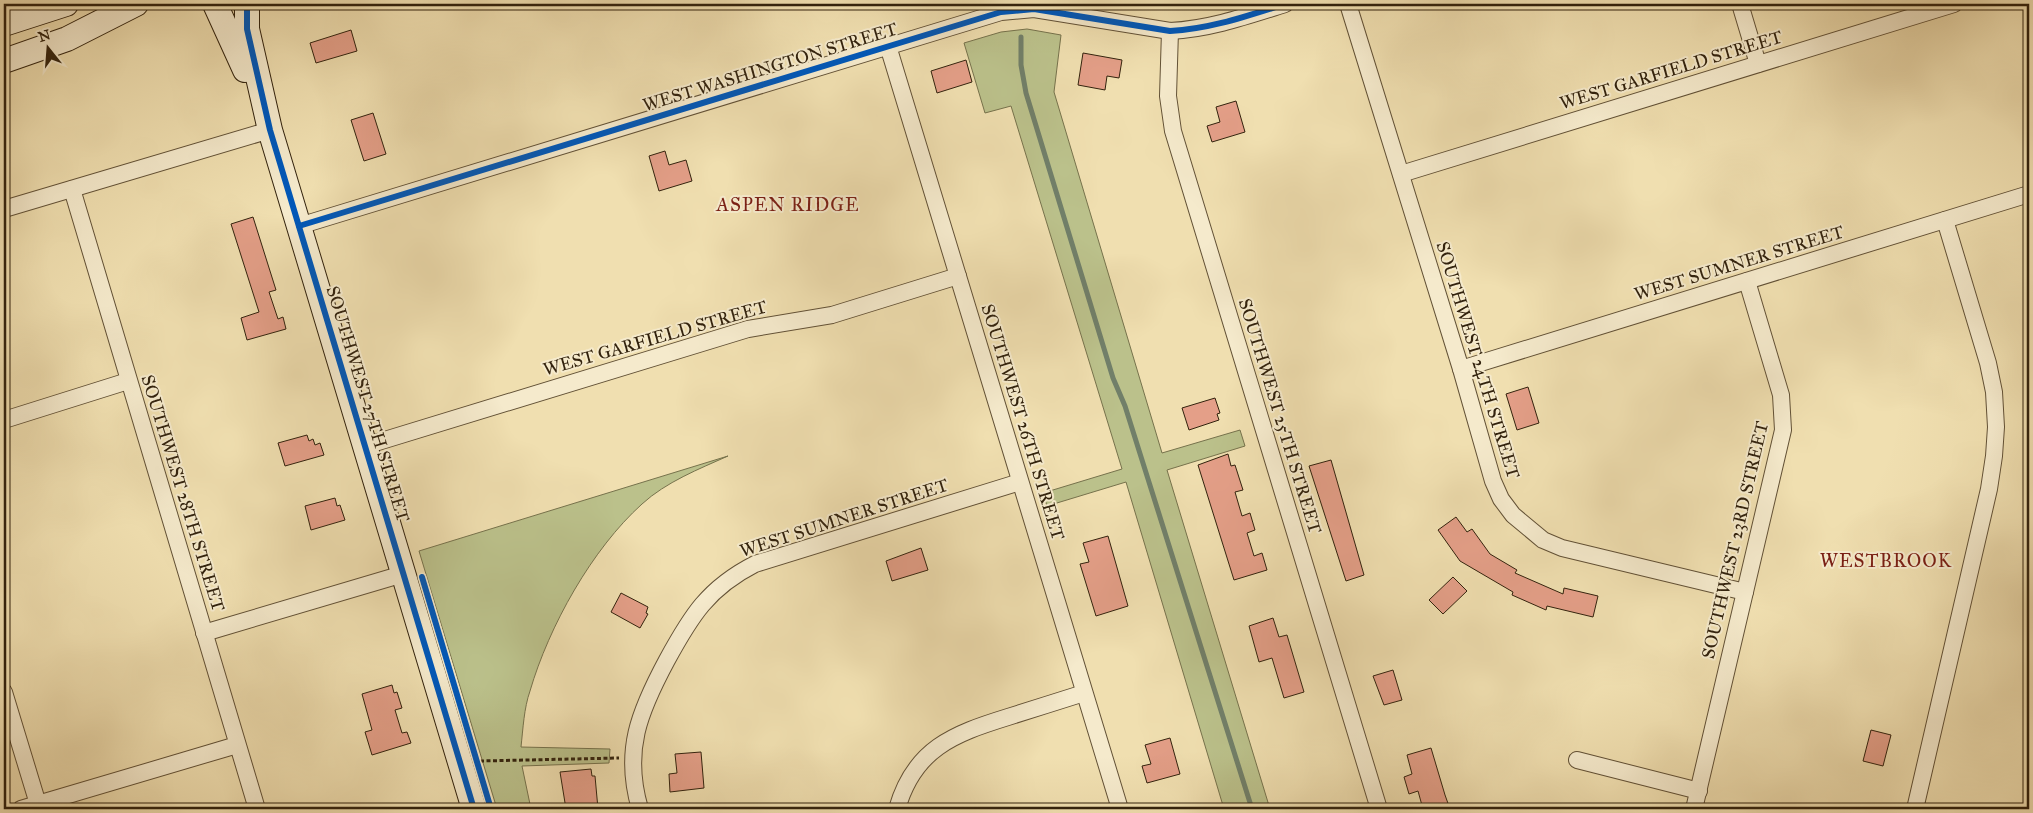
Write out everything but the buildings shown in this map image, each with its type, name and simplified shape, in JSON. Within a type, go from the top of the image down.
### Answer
[{"type":"street","points":[[4,24],[66,4]]},
{"type":"street","points":[[4,61],[67,39],[136,4]]},
{"type":"street","name":"SOUTHWEST 27TH STREET","points":[[215,4],[270,130]]},
{"type":"street","name":"SOUTHWEST 27TH STREET","points":[[247,4],[248,28],[270,130],[474,809]]},
{"type":"street","name":"WEST WASHINGTON STREET","points":[[299,226],[1010,10],[1034,9],[1052,11],[1170,31],[1193,30],[1217,25],[1286,4]]},
{"type":"street","name":"SOUTHWEST 24TH STREET","points":[[1348,4],[1461,369],[1493,481],[1501,499],[1527,529],[1544,540],[1562,548],[1745,592]]},
{"type":"street","points":[[1740,4],[1758,64]]},
{"type":"street","name":"WEST GARFIELD STREET","points":[[1401,174],[1950,4]]},
{"type":"street","name":"SOUTHWEST 25TH STREET","points":[[1170,31],[1168,96],[1173,131],[1379,809]]},
{"type":"street","name":"SOUTHWEST 26TH STREET","points":[[888,46],[1120,809]]},
{"type":"street","points":[[4,209],[270,130]]},
{"type":"street","name":"SOUTHWEST 28TH STREET","points":[[72,189],[257,809]]},
{"type":"street","name":"WEST SUMNER STREET","points":[[1461,369],[2029,194]]},
{"type":"street","points":[[1915,809],[1989,489],[1996,427],[1994,392],[1988,363],[1945,220]]},
{"type":"street","name":"WEST GARFIELD STREET","points":[[365,446],[748,329],[832,315],[958,276]]},
{"type":"street","name":"SOUTHWEST 23RD STREET","points":[[1694,809],[1779,450],[1783,410],[1781,395],[1747,281]]},
{"type":"street","points":[[4,420],[128,381]]},
{"type":"street","name":"WEST SUMNER STREET","points":[[640,809],[635,789],[633,758],[638,721],[649,693],[689,618],[718,586],[755,564],[1020,482]]},
{"type":"street","points":[[204,633],[403,574]]},
{"type":"street","points":[[4,692],[38,804]]},
{"type":"street","points":[[897,809],[908,780],[917,767],[950,737],[972,728],[1084,693]]},
{"type":"street","points":[[21,809],[237,745]]},
{"type":"street","points":[[1578,760],[1698,791]]},
{"type":"path","points":[[474,752],[479,769]]},
{"type":"path","points":[[477,761],[633,758]]},
{"type":"green space","points":[[1027,29],[1061,35],[1054,92],[1162,453],[1240,430],[1245,446],[1167,470],[1270,809],[1224,809],[1126,482],[1047,506],[1043,493],[1122,469],[1011,106],[985,113],[964,43],[1001,32]]},
{"type":"green space","points":[[728,456],[661,489],[624,522],[606,543],[574,590],[548,641],[538,666],[526,704],[521,747],[610,749],[609,763],[522,766],[531,809],[497,809],[419,551]]},
{"type":"waterway","points":[[1021,37],[1021,65],[1026,93],[1113,378],[1125,406],[1252,809]]},
{"type":"cycle path","points":[[247,4],[247,29],[270,130],[474,809]]},
{"type":"cycle path","points":[[299,226],[1001,12],[1034,9],[1170,31],[1214,25],[1285,4]]},
{"type":"cycle path","points":[[422,577],[491,809]]},
{"type":"district","name":"ASPEN RIDGE","points":[[788,204]]},
{"type":"district","name":"WESTBROOK","points":[[1886,560]]}]
